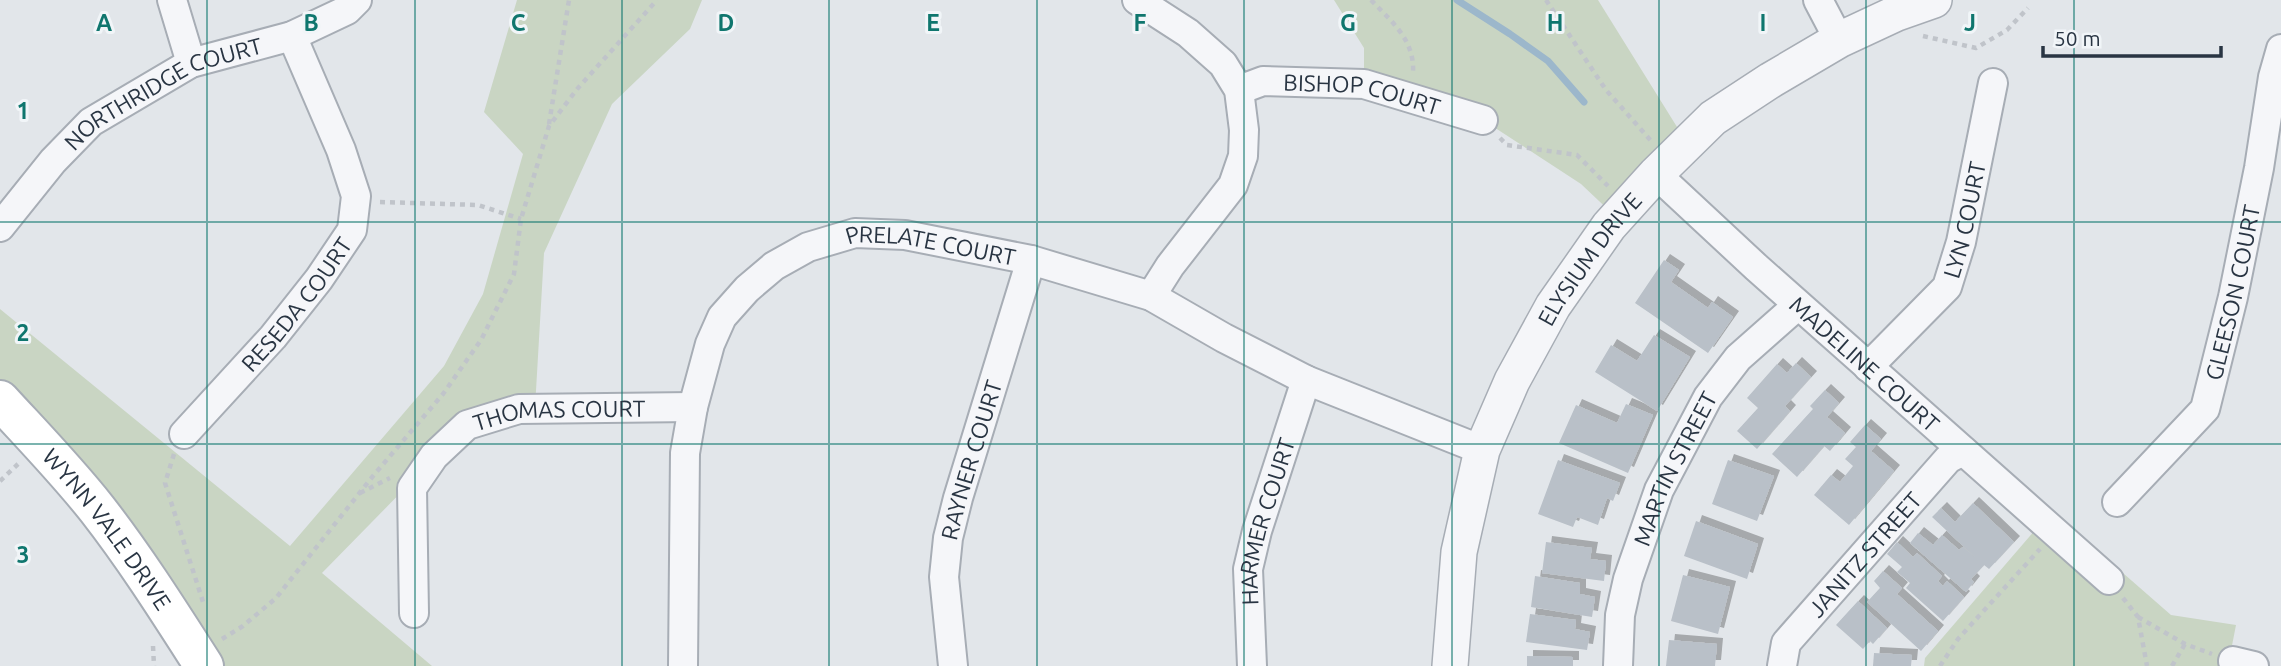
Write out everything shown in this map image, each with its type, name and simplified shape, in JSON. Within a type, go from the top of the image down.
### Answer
[{"type":"main road","name":"WYNN VALE DRIVE","points":[[0,400],[98,510],[147,578],[200,661]]},
{"type":"street","points":[[172,0],[191,63]]},
{"type":"street","name":"NORTHRIDGE COURT","points":[[0,228],[53,161],[91,122],[191,63],[292,36],[348,10],[357,0]]},
{"type":"street","points":[[1137,0],[1188,33],[1223,64],[1239,90],[1244,130],[1243,156],[1233,185],[1151,296]]},
{"type":"street","points":[[1818,0],[1839,40]]},
{"type":"street","name":"ELYSIUM DRIVE","points":[[1450,666],[1459,552],[1482,450],[1512,381],[1553,306],[1609,226],[1662,167],[1713,118],[1770,80],[1839,40],[1897,13],[1934,0]]},
{"type":"street","name":"RESEDA COURT","points":[[184,434],[273,337],[319,279],[352,230],[356,196],[341,150],[292,36]]},
{"type":"street","name":"GLEESON COURT","points":[[2118,502],[2205,409],[2233,297],[2270,169],[2273,77],[2281,49]]},
{"type":"street","name":"BISHOP COURT","points":[[1239,90],[1263,81],[1364,84],[1483,120]]},
{"type":"street","name":"LYN COURT","points":[[1868,367],[1947,286],[1961,242],[1993,83]]},
{"type":"street","name":"MADELINE COURT","points":[[1662,167],[1798,305],[1963,451],[2071,541],[2109,580]]},
{"type":"street","name":"PRELATE COURT","points":[[683,666],[685,453],[693,407],[710,344],[722,317],[747,289],[774,266],[808,247],[855,233],[905,235],[1031,260],[1151,296],[1224,338],[1306,380],[1482,450]]},
{"type":"street","name":"RAYNER COURT","points":[[953,666],[944,577],[948,538],[1031,260]]},
{"type":"street","name":"MARTIN STREET","points":[[1618,666],[1620,615],[1628,579],[1659,490],[1708,397],[1738,358],[1798,305]]},
{"type":"street","name":"HARMER COURT","points":[[1252,666],[1248,569],[1257,531],[1306,380]]},
{"type":"street","name":"THOMAS COURT","points":[[414,612],[412,488],[434,456],[467,425],[519,409],[693,407]]},
{"type":"street","name":"JANITZ STREET","points":[[1782,666],[1786,643],[1948,459],[1963,451]]},
{"type":"path","points":[[200,661],[276,598],[373,476],[443,394],[481,340],[514,274],[521,219],[549,126],[569,0]]},
{"type":"path","points":[[549,126],[578,88],[657,0]]},
{"type":"path","points":[[1371,0],[1406,38],[1414,65],[1412,99]]},
{"type":"path","points":[[1546,0],[1662,167]]},
{"type":"path","points":[[1922,36],[1976,48],[2007,30],[2028,8]]},
{"type":"path","points":[[1483,120],[1507,145],[1577,155],[1627,206]]},
{"type":"path","points":[[355,202],[478,205],[521,219]]},
{"type":"path","points":[[184,434],[171,460],[165,483],[203,601],[200,661]]},
{"type":"path","points":[[0,481],[19,463]]},
{"type":"path","points":[[1940,666],[1958,639],[2071,541]]},
{"type":"path","points":[[2109,580],[2138,617],[2185,644],[2243,664]]},
{"type":"path","points":[[2138,617],[2147,666]]},
{"type":"path","points":[[2172,666],[2185,644]]},
{"type":"green space","points":[[517,0],[702,0],[690,29],[612,104],[544,253],[535,408],[467,425],[322,573],[432,666],[203,666],[0,403],[0,309],[290,546],[444,366],[483,294],[523,154],[484,112]]},
{"type":"green space","points":[[1334,0],[1598,0],[1687,143],[1617,218],[1581,184],[1483,120],[1364,84],[1364,48]]},
{"type":"green space","points":[[2042,522],[2084,539],[2171,615],[2236,625],[2228,666],[1924,666],[1925,658]]},
{"type":"building","points":[[1664,260],[1679,270],[1671,282],[1708,308],[1712,302],[1733,317],[1708,353],[1635,303]]},
{"type":"building","points":[[1654,335],[1690,357],[1657,411],[1595,372],[1611,345],[1637,361]]},
{"type":"building","points":[[1796,363],[1811,377],[1785,406],[1790,411],[1757,449],[1737,431],[1758,408],[1747,398],[1777,364],[1787,373]]},
{"type":"building","points":[[1825,390],[1839,403],[1827,417],[1845,433],[1830,451],[1824,446],[1797,477],[1772,454],[1813,409],[1810,406]]},
{"type":"building","points":[[1626,404],[1653,415],[1628,473],[1559,443],[1576,405],[1617,423]]},
{"type":"building","points":[[1865,425],[1881,439],[1871,451],[1894,471],[1849,525],[1814,495],[1831,475],[1840,482],[1853,466],[1845,459],[1856,447],[1850,442]]},
{"type":"building","points":[[1558,460],[1620,483],[1613,501],[1607,498],[1598,525],[1577,517],[1573,527],[1538,514]]},
{"type":"building","points":[[1728,460],[1774,476],[1757,521],[1712,504]]},
{"type":"building","points":[[1973,503],[2014,542],[1989,569],[1984,565],[1971,579],[1974,582],[1966,592],[1910,543],[1918,533],[1933,545],[1942,535],[1959,550],[1963,547],[1976,558],[1932,517],[1941,508],[1955,522]]},
{"type":"building","points":[[1696,521],[1758,544],[1747,579],[1684,556]]},
{"type":"building","points":[[1546,542],[1592,548],[1590,559],[1606,561],[1604,581],[1542,573]]},
{"type":"building","points":[[1897,542],[1913,557],[1917,553],[1942,576],[1938,581],[1943,586],[1947,581],[1964,597],[1943,621],[1906,588],[1910,583],[1897,572],[1902,567],[1887,554]]},
{"type":"building","points":[[1883,571],[1902,588],[1897,594],[1938,631],[1921,651],[1867,602],[1880,588],[1874,581]]},
{"type":"building","points":[[1683,575],[1730,587],[1718,634],[1671,621]]},
{"type":"building","points":[[1535,576],[1580,583],[1580,594],[1595,597],[1592,617],[1531,607]]},
{"type":"building","points":[[1858,601],[1887,628],[1873,644],[1870,641],[1863,649],[1836,625]]},
{"type":"building","points":[[1530,614],[1576,620],[1575,629],[1590,632],[1587,650],[1526,642]]},
{"type":"building","points":[[1669,640],[1717,644],[1715,666],[1666,666]]},
{"type":"building","points":[[1874,653],[1912,655],[1911,666],[1873,666]]},
{"type":"building","points":[[1527,656],[1573,657],[1573,666],[1527,666]]},
{"type":"waterway","points":[[1457,0],[1548,61],[1584,102]]}]
